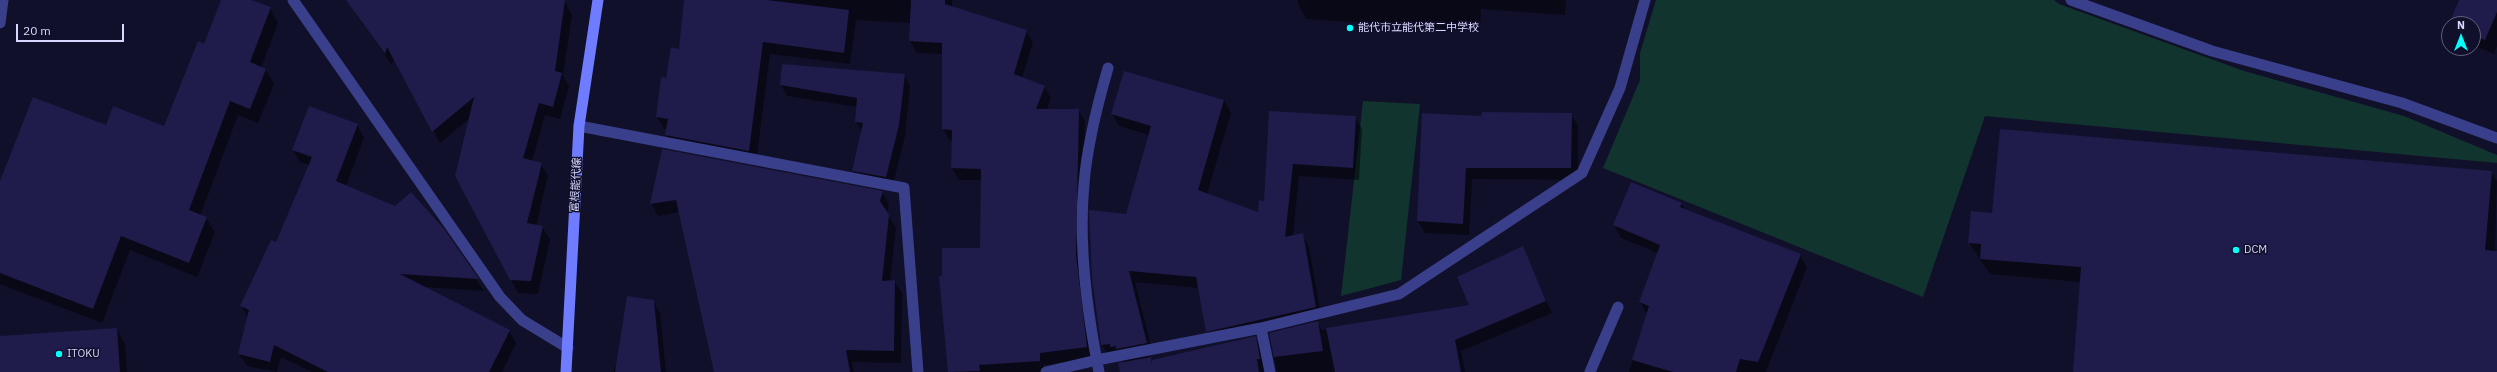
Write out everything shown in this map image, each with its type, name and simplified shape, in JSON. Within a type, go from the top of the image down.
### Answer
[{"type":"main road","name":"富根能代線","points":[[566,372],[579,126],[598,0]]},
{"type":"street","points":[[0,24],[3,0]]},
{"type":"street","points":[[293,0],[500,297],[522,320],[568,348]]},
{"type":"street","points":[[1046,372],[1097,360],[1261,328],[1399,294],[1582,173],[1620,88],[1645,0]]},
{"type":"street","points":[[2071,0],[2212,51],[2402,103],[2497,138]]},
{"type":"street","points":[[1099,372],[1083,278],[1083,185],[1094,120],[1108,68]]},
{"type":"street","points":[[579,126],[904,188],[918,372]]},
{"type":"street","points":[[1590,372],[1618,307]]},
{"type":"street","points":[[1261,328],[1270,372]]},
{"type":"green space","points":[[1656,0],[2054,0],[2059,4],[2244,71],[2404,116],[2497,155],[2497,163],[1985,116],[1923,297],[1603,168],[1640,80],[1640,53]]},
{"type":"green space","points":[[1363,101],[1420,104],[1401,280],[1341,296]]},
{"type":"building","points":[[221,0],[251,0],[271,7],[250,62],[266,69],[250,109],[230,101],[189,210],[207,217],[189,263],[121,236],[93,309],[0,273],[0,181],[33,97],[106,125],[113,106],[164,126],[198,41],[204,44]]},
{"type":"building","points":[[346,0],[565,0],[555,71],[562,73],[553,107],[539,103],[523,158],[542,163],[527,223],[543,226],[531,281],[510,280],[455,176],[474,97],[432,132],[387,47],[385,54]]},
{"type":"building","points":[[684,0],[767,0],[849,10],[844,53],[763,42],[749,151],[665,135],[668,119],[656,117],[661,77],[666,78],[671,47],[679,49]]},
{"type":"building","points":[[911,0],[945,0],[945,4],[1027,30],[1014,74],[1045,86],[1036,109],[1079,109],[1076,255],[1087,347],[1040,353],[1040,361],[979,365],[980,371],[948,372],[939,276],[942,276],[942,248],[980,248],[981,169],[951,168],[952,130],[942,129],[942,43],[909,41]]},
{"type":"building","points":[[2459,0],[2497,0],[2497,12],[2485,40],[2481,38],[2481,16],[2452,16]]},
{"type":"building","points":[[782,64],[905,74],[899,125],[886,177],[852,171],[863,123],[855,122],[857,98],[780,85]]},
{"type":"building","points":[[1124,71],[1224,100],[1198,190],[1258,212],[1259,200],[1264,201],[1269,111],[1356,116],[1353,168],[1293,164],[1285,237],[1303,233],[1316,307],[1206,332],[1196,277],[1129,271],[1147,343],[1116,349],[1116,346],[1110,347],[1110,344],[1101,345],[1092,278],[1089,210],[1126,214],[1151,126],[1111,114]]},
{"type":"building","points":[[309,106],[358,124],[336,181],[395,206],[411,192],[444,229],[479,279],[400,274],[510,330],[489,372],[328,372],[274,345],[270,362],[238,354],[249,310],[240,306],[271,240],[276,242],[312,157],[292,150]]},
{"type":"building","points":[[1482,112],[1572,113],[1571,168],[1466,168],[1463,224],[1417,221],[1422,113],[1481,116]]},
{"type":"building","name":"DCM","points":[[2000,129],[2492,171],[2485,250],[2497,251],[2497,372],[2073,372],[2081,267],[1980,259],[1981,244],[1968,243],[1971,211],[1992,213]]},
{"type":"building","points":[[662,149],[883,191],[880,201],[889,215],[882,281],[895,280],[894,351],[846,350],[850,372],[714,372],[676,200],[650,204]]},
{"type":"building","points":[[1631,182],[1682,203],[1680,207],[1801,254],[1758,362],[1740,359],[1736,372],[1673,372],[1632,360],[1649,306],[1639,302],[1660,245],[1613,225]]},
{"type":"building","points":[[1523,246],[1546,301],[1455,340],[1461,372],[1335,372],[1326,328],[1469,305],[1457,277]]},
{"type":"building","points":[[627,296],[654,300],[661,372],[615,372]]},
{"type":"building","points":[[1318,321],[1323,351],[1274,357],[1269,333]]},
{"type":"building","name":"ITOKU","points":[[117,328],[120,372],[0,372],[0,336]]},
{"type":"building","points":[[1256,336],[1260,359],[1257,359],[1259,372],[1120,372],[1118,363],[1151,357],[1152,364],[1152,360]]},
{"type":"place","name":"能代市立能代第二中学校","points":[[1350,28]]},
{"type":"place","name":"DCM","points":[[2236,250]]},
{"type":"place","name":"ITOKU","points":[[59,354]]}]
